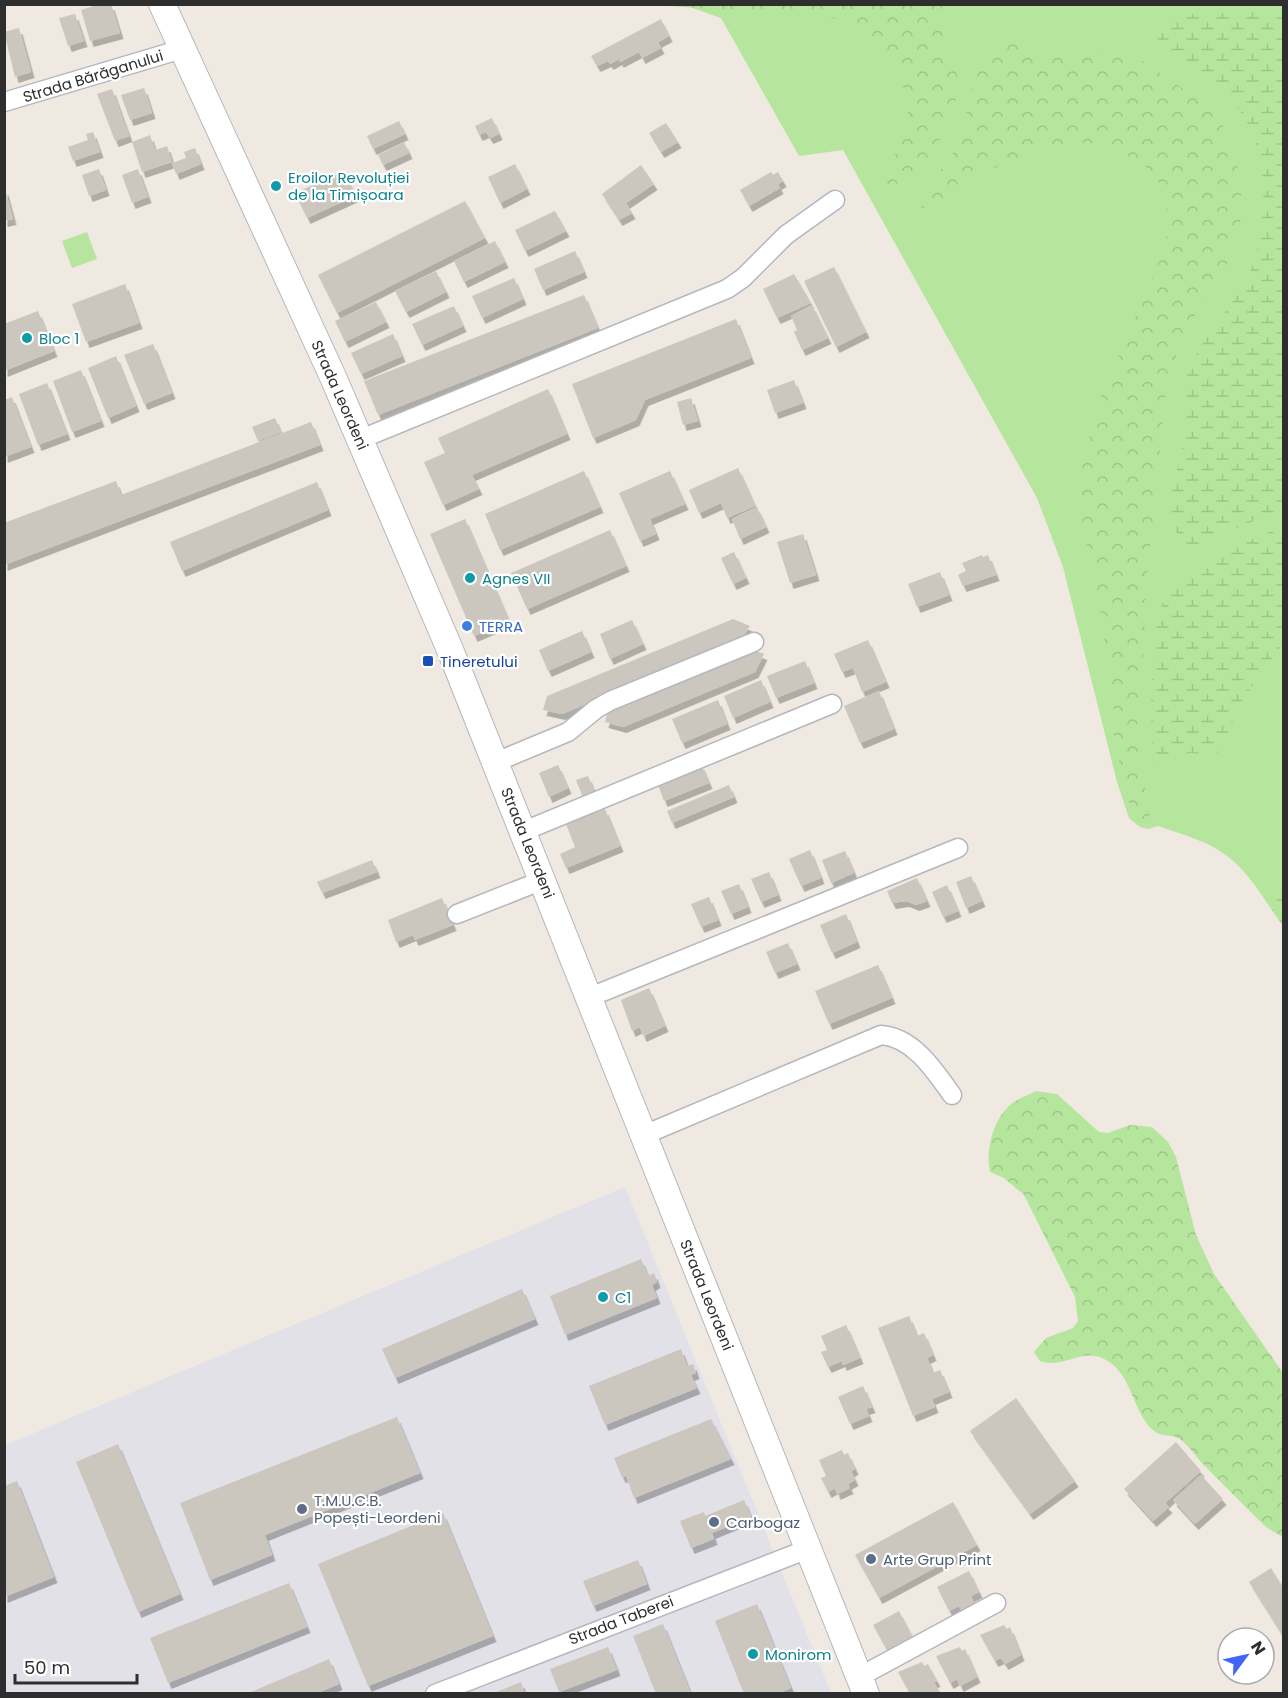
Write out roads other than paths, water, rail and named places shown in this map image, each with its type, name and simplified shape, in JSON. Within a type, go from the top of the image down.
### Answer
[{"type":"main road","name":"Strada Leordeni","points":[[162,4],[360,439],[496,762],[862,1685]]},
{"type":"street","name":"Strada Bărăganului","points":[[4,102],[182,49]]},
{"type":"street","points":[[360,439],[726,290],[742,278],[786,235],[835,200]]},
{"type":"street","points":[[496,762],[568,732],[596,709],[610,701],[753,642]]},
{"type":"street","points":[[524,831],[832,704]]},
{"type":"street","points":[[590,997],[958,848]]},
{"type":"street","points":[[457,914],[543,880]]},
{"type":"street","points":[[644,1135],[881,1035],[894,1036],[913,1050],[928,1063],[952,1095]]},
{"type":"street","name":"Strada Taberei","points":[[435,1694],[808,1549]]},
{"type":"street","points":[[862,1685],[996,1603]]},
{"type":"place","name":"Eroilor Revoluției de la Timișoara","points":[[276,186]]},
{"type":"place","name":"Bloc 1","points":[[27,338]]},
{"type":"place","name":"Agnes VII","points":[[470,578]]},
{"type":"place","name":"TERRA","points":[[467,626]]},
{"type":"place","name":"Tineretului","points":[[428,661]]},
{"type":"place","name":"C1","points":[[603,1297]]},
{"type":"place","name":"T.M.U.C.B. Popești-Leordeni","points":[[302,1509]]},
{"type":"place","name":"Carbogaz","points":[[714,1522]]},
{"type":"place","name":"Arte Grup Print","points":[[871,1559]]},
{"type":"place","name":"Monirom","points":[[753,1654]]}]
